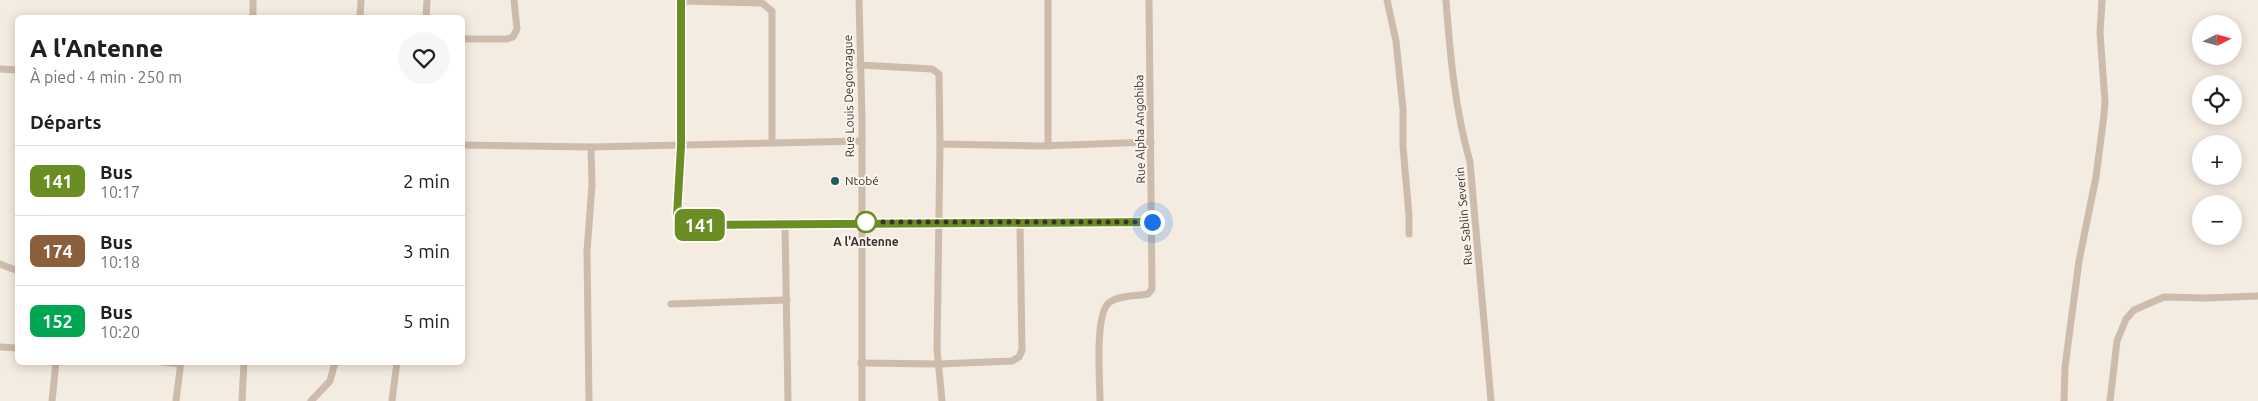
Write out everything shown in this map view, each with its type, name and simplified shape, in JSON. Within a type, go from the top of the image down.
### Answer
[{"type":"street","points":[[253,0],[253,15]]},
{"type":"street","points":[[360,15],[361,0]]},
{"type":"street","points":[[426,15],[427,0]]},
{"type":"street","points":[[465,39],[507,39],[513,37],[516,29],[514,0]]},
{"type":"street","points":[[772,142],[772,11],[762,3],[681,0],[681,146],[677,215],[680,223],[687,225],[861,222],[1152,222]]},
{"type":"street","name":"Rue Louis Degonzague","points":[[859,0],[862,140],[862,401]]},
{"type":"street","points":[[1048,0],[1048,146]]},
{"type":"street","name":"Rue Alpha Angohiba","points":[[1100,401],[1100,330],[1103,309],[1110,302],[1148,294],[1152,289],[1149,0]]},
{"type":"street","points":[[1387,0],[1396,41],[1404,109],[1403,147],[1409,215],[1408,234]]},
{"type":"street","name":"Rue Sablin Severin","points":[[1446,0],[1448,38],[1461,132],[1470,162],[1491,401]]},
{"type":"street","points":[[2064,401],[2065,367],[2079,262],[2096,177],[2104,116],[2100,34],[2102,0]]},
{"type":"street","points":[[860,65],[932,69],[939,74],[940,144],[937,349],[942,401]]},
{"type":"street","points":[[0,69],[15,70]]},
{"type":"street","points":[[465,145],[681,146],[862,140]]},
{"type":"street","points":[[940,144],[1048,146],[1151,142]]},
{"type":"street","points":[[589,401],[587,251],[592,185],[591,147]]},
{"type":"street","points":[[862,363],[939,364],[1012,361],[1019,357],[1022,350],[1020,222]]},
{"type":"street","points":[[785,224],[788,401]]},
{"type":"street","points":[[0,264],[15,270]]},
{"type":"street","points":[[2110,401],[2117,342],[2126,319],[2134,310],[2164,297],[2258,296]]},
{"type":"street","points":[[671,304],[787,300]]},
{"type":"street","points":[[0,346],[15,348]]},
{"type":"street","points":[[52,401],[56,365]]},
{"type":"street","points":[[176,401],[181,365]]},
{"type":"street","points":[[242,401],[244,365]]},
{"type":"street","points":[[311,401],[330,382],[334,365]]},
{"type":"street","points":[[392,401],[397,365]]},
{"type":"bus line","name":"141","points":[[681,0],[681,146],[677,215],[680,223],[687,225],[861,222],[1152,222]]},
{"type":"place","name":"Ntobé","points":[[835,181]]},
{"type":"place","name":"A l'Antenne","points":[[866,222]]},
{"type":"route","points":[[866,222],[861,222],[1142,223],[1152,222]]}]
